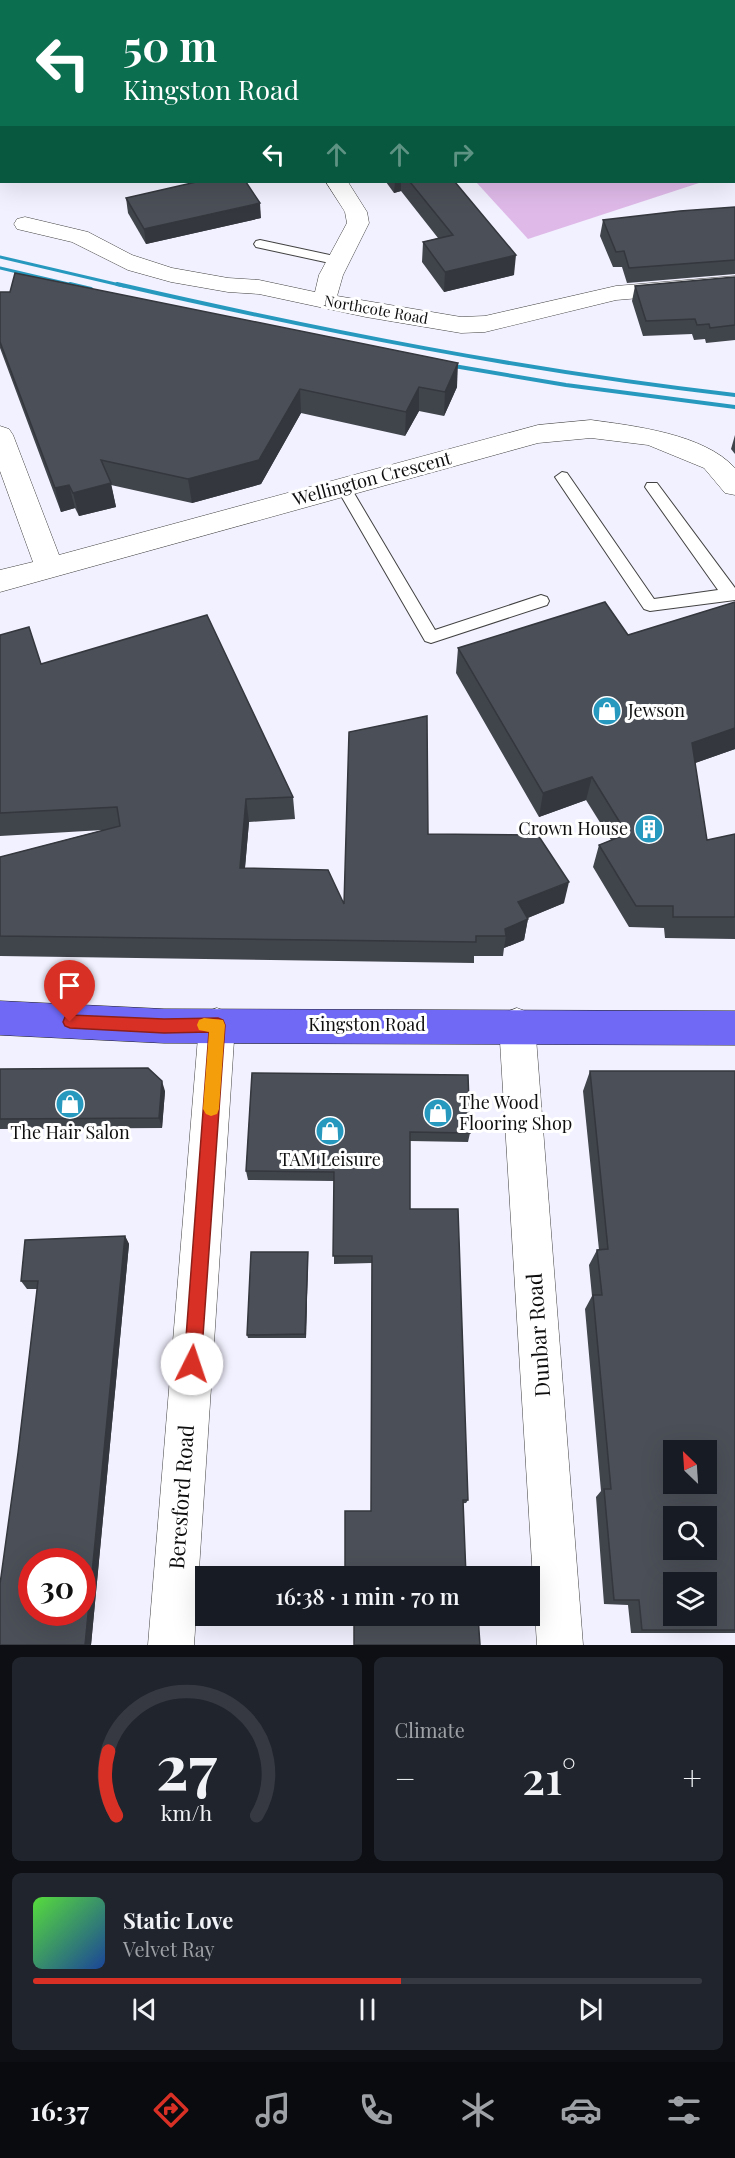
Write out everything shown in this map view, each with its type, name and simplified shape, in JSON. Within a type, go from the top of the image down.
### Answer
[{"type":"main road","name":"Kingston Road","points":[[0,1018],[164,1026],[518,1025],[735,1028]]},
{"type":"street","points":[[324,301],[331,275],[358,223],[356,212],[338,183]]},
{"type":"street","name":"Northcote Road","points":[[25,224],[84,239],[110,249],[124,260],[168,273],[241,287],[259,287],[461,325],[486,324],[616,293],[735,283]]},
{"type":"street","name":"Wellington Crescent","points":[[0,581],[538,434],[591,429],[652,437],[714,462],[735,486]]},
{"type":"street","points":[[0,435],[49,567]]},
{"type":"street","name":"Beresford Road","points":[[171,1645],[218,1025]]},
{"type":"street","name":"Dunbar Road","points":[[518,1025],[560,1645]]},
{"type":"lane","points":[[260,244],[339,261]]},
{"type":"lane","points":[[562,477],[650,605],[733,594],[652,487]]},
{"type":"lane","points":[[343,487],[431,637],[541,601]]},
{"type":"shaded area","points":[[477,183],[699,183],[528,239]]},
{"type":"building","points":[[192,183],[247,183],[260,203],[144,229],[126,198]]},
{"type":"building","points":[[411,183],[456,183],[516,255],[445,272],[423,242],[453,235]]},
{"type":"building","points":[[735,207],[735,260],[629,268],[624,251],[616,252],[603,220],[680,211]]},
{"type":"building","points":[[15,273],[458,363],[445,392],[419,387],[406,412],[300,389],[259,460],[188,479],[101,460],[111,483],[73,493],[69,485],[55,488],[0,342],[0,292],[10,292]]},
{"type":"building","points":[[735,277],[735,325],[710,328],[709,324],[697,325],[695,319],[646,321],[635,286]]},
{"type":"building","points":[[605,602],[628,635],[735,602],[735,728],[692,743],[707,840],[735,834],[735,917],[673,917],[673,906],[636,906],[599,845],[627,834],[592,777],[543,793],[458,648]]},
{"type":"building","points":[[207,615],[293,797],[246,799],[240,868],[328,870],[344,904],[349,732],[427,716],[428,834],[538,835],[569,882],[518,902],[528,919],[505,929],[506,936],[476,936],[476,942],[0,936],[0,857],[120,826],[117,807],[0,813],[0,635],[29,627],[41,664]]},
{"type":"building","points":[[148,1068],[162,1081],[159,1118],[0,1119],[0,1069]]},
{"type":"building","points":[[590,1071],[735,1071],[735,1630],[642,1630],[639,1600],[614,1600],[604,1489],[611,1489],[593,1295],[602,1295],[597,1250],[608,1249]]},
{"type":"building","points":[[252,1073],[468,1075],[470,1133],[410,1132],[410,1209],[458,1209],[468,1500],[463,1500],[466,1566],[345,1566],[345,1511],[371,1511],[372,1256],[333,1256],[334,1172],[246,1171]]},
{"type":"building","points":[[125,1236],[94,1548],[18,1548],[18,1626],[87,1626],[85,1645],[0,1645],[0,1584],[38,1281],[21,1281],[25,1240]]},
{"type":"building","points":[[251,1252],[308,1252],[305,1334],[247,1335]]},
{"type":"building","points":[[354,1626],[479,1626],[480,1645],[354,1645]]},
{"type":"railway","points":[[0,257],[124,286]]},
{"type":"railway","points":[[0,268],[77,286]]},
{"type":"railway","points":[[70,284],[91,289]]},
{"type":"railway","points":[[117,284],[271,318],[424,348],[579,374],[735,395]]},
{"type":"railway","points":[[442,364],[566,385],[735,407]]},
{"type":"slow traffic","points":[[204,1025],[218,1025],[211,1109]]},
{"type":"place","name":"Jewson","points":[[607,711]]},
{"type":"place","name":"Crown House","points":[[649,829]]},
{"type":"place","name":"The Hair Salon","points":[[70,1104]]},
{"type":"place","name":"The Wood Flooring Shop","points":[[438,1113]]},
{"type":"place","name":"TAM Leisure","points":[[330,1131]]},
{"type":"route","points":[[70,1022],[164,1026],[218,1025],[192,1364]]}]
